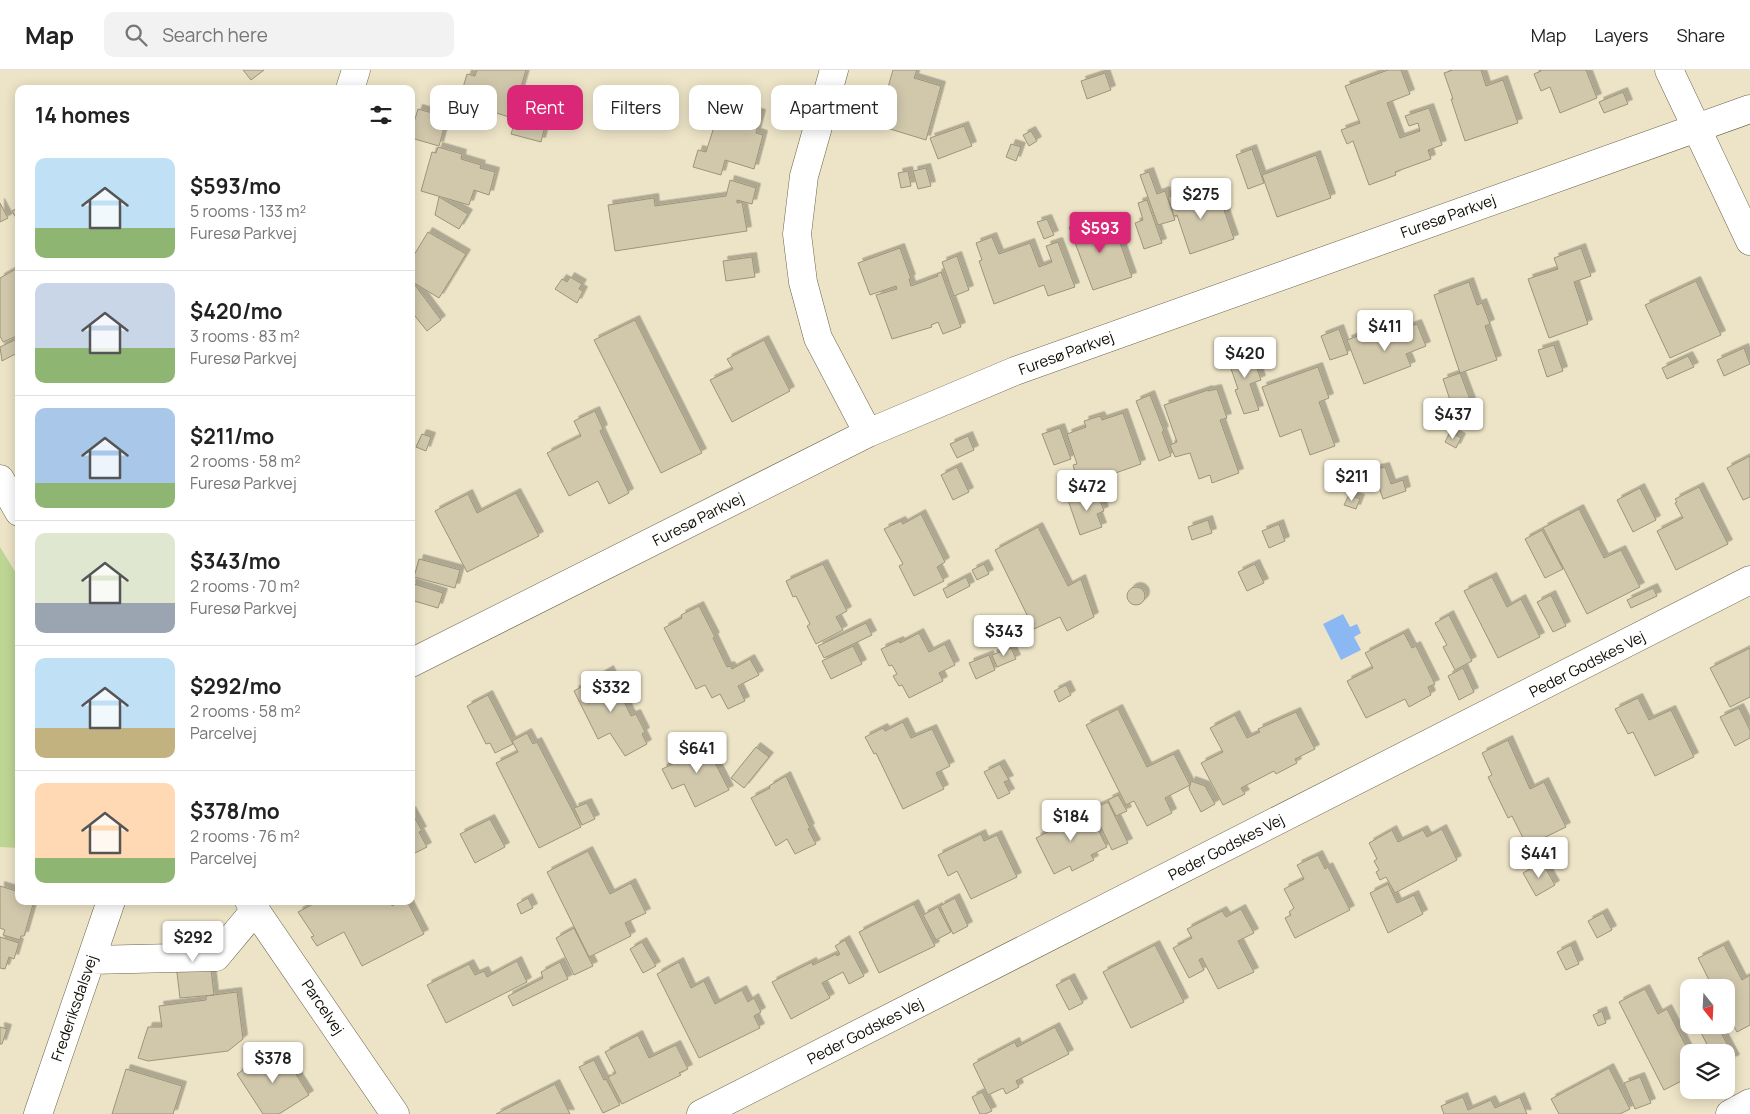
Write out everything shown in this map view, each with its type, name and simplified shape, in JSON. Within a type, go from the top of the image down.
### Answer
[{"type":"street","points":[[351,85],[356,70]]},
{"type":"street","points":[[834,70],[804,176],[797,234],[803,282],[818,338],[868,433]]},
{"type":"street","points":[[1669,70],[1750,241]]},
{"type":"street","name":"Furesø Parkvej","points":[[415,662],[868,433],[1015,371],[1750,109]]},
{"type":"street","points":[[0,479],[15,505]]},
{"type":"street","name":"Peder Godskes Vej","points":[[701,1114],[1750,580]]},
{"type":"street","name":"Frederiksdalsvej","points":[[38,1114],[110,905]]},
{"type":"street","points":[[90,960],[216,957],[253,905]]},
{"type":"street","name":"Parcelvej","points":[[253,905],[396,1114]]},
{"type":"street","points":[[1730,1114],[1750,1103]]},
{"type":"green space","points":[[0,547],[15,571],[15,848],[0,847]]},
{"type":"water","points":[[1343,614],[1350,627],[1357,624],[1361,633],[1354,637],[1361,650],[1341,660],[1323,624]]},
{"type":"building","points":[[243,70],[264,70],[251,80]]},
{"type":"building","points":[[477,70],[526,70],[522,85],[507,85],[507,116],[497,113],[497,85],[464,85],[467,74],[475,76]]},
{"type":"building","points":[[893,70],[917,70],[914,78],[941,86],[926,140],[893,130],[897,130],[897,85],[889,85]]},
{"type":"building","points":[[1388,70],[1401,70],[1410,94],[1387,103],[1400,138],[1420,131],[1418,123],[1409,126],[1405,116],[1429,108],[1442,145],[1428,150],[1431,159],[1395,172],[1396,175],[1369,185],[1353,141],[1347,144],[1341,130],[1360,123],[1345,86]]},
{"type":"building","points":[[1453,70],[1481,70],[1486,86],[1503,80],[1518,123],[1465,141],[1444,73]]},
{"type":"building","points":[[1540,70],[1586,70],[1597,98],[1560,113],[1550,87],[1541,91],[1534,74]]},
{"type":"building","points":[[1105,73],[1111,90],[1087,99],[1081,81]]},
{"type":"building","points":[[1623,92],[1628,104],[1604,113],[1599,102]]},
{"type":"building","points":[[418,109],[430,112],[430,130],[443,130],[439,146],[415,139],[415,119]]},
{"type":"building","points":[[964,126],[972,146],[938,159],[930,138]]},
{"type":"building","points":[[512,130],[544,130],[541,142],[511,134]]},
{"type":"building","points":[[713,130],[757,130],[756,133],[763,135],[754,169],[725,160],[721,175],[693,167],[698,150],[706,152]]},
{"type":"building","points":[[1031,131],[1037,141],[1029,146],[1023,135]]},
{"type":"building","points":[[1011,144],[1021,147],[1016,161],[1006,157]]},
{"type":"building","points":[[438,147],[462,154],[461,159],[481,165],[480,168],[495,172],[489,195],[474,190],[469,205],[421,191],[432,152],[436,153]]},
{"type":"building","points":[[1252,149],[1264,183],[1248,189],[1236,155]]},
{"type":"building","points":[[1316,155],[1331,198],[1277,217],[1262,175]]},
{"type":"building","points":[[926,168],[931,186],[918,189],[913,171]]},
{"type":"building","points":[[908,171],[911,186],[901,188],[898,173]]},
{"type":"building","points":[[1149,172],[1157,194],[1165,191],[1175,220],[1158,225],[1140,175]]},
{"type":"building","points":[[730,180],[756,188],[752,204],[737,200],[737,203],[742,202],[747,231],[615,251],[608,205],[654,198],[655,206],[726,196]]},
{"type":"building","points":[[1201,186],[1206,202],[1220,198],[1234,239],[1190,254],[1177,215],[1174,216],[1168,197]]},
{"type":"building","points":[[439,197],[468,214],[459,229],[435,215]]},
{"type":"building","points":[[1147,200],[1162,243],[1144,249],[1135,223],[1143,220],[1138,203]]},
{"type":"building","points":[[0,203],[8,218],[0,222]]},
{"type":"building","points":[[1097,217],[1105,238],[1117,234],[1132,277],[1093,290],[1069,227]]},
{"type":"building","points":[[1047,219],[1054,235],[1044,239],[1037,222]]},
{"type":"building","points":[[428,232],[466,254],[439,298],[415,283],[415,253]]},
{"type":"building","points":[[992,237],[999,254],[1030,243],[1039,267],[1052,262],[1046,246],[1058,242],[1075,287],[1048,296],[1044,285],[994,304],[979,261],[982,260],[976,243]]},
{"type":"building","points":[[900,248],[911,279],[909,279],[911,286],[938,276],[937,274],[941,272],[961,327],[943,334],[938,322],[931,325],[932,327],[892,339],[876,295],[897,289],[896,286],[870,295],[858,263]]},
{"type":"building","points":[[1581,248],[1591,276],[1574,282],[1588,324],[1549,338],[1528,279],[1558,269],[1554,258]]},
{"type":"building","points":[[957,256],[969,290],[954,296],[942,262]]},
{"type":"building","points":[[752,257],[755,277],[726,281],[723,261]]},
{"type":"building","points":[[15,270],[15,337],[3,342],[0,336],[0,278]]},
{"type":"building","points":[[570,277],[582,284],[579,289],[583,291],[577,303],[555,289],[562,279],[567,282]]},
{"type":"building","points":[[1696,281],[1721,335],[1670,358],[1645,305]]},
{"type":"building","points":[[1469,282],[1477,305],[1482,303],[1490,324],[1485,326],[1497,360],[1460,373],[1434,295]]},
{"type":"building","points":[[415,285],[441,320],[427,331],[415,316]]},
{"type":"building","points":[[635,320],[702,453],[661,473],[594,340]]},
{"type":"building","points":[[1417,324],[1426,346],[1406,354],[1411,366],[1364,384],[1347,340],[1366,333],[1369,341],[1396,329],[1397,331]]},
{"type":"building","points":[[1339,329],[1348,354],[1330,360],[1321,336]]},
{"type":"building","points":[[15,340],[15,354],[2,361],[0,347]]},
{"type":"building","points":[[764,340],[790,391],[732,422],[710,380],[733,369],[727,359]]},
{"type":"building","points":[[1554,345],[1563,371],[1547,377],[1538,350]]},
{"type":"building","points":[[1250,348],[1261,380],[1250,384],[1259,410],[1244,414],[1235,390],[1238,389],[1227,357]]},
{"type":"building","points":[[1744,348],[1750,364],[1724,376],[1717,360]]},
{"type":"building","points":[[1688,356],[1694,367],[1667,379],[1662,368]]},
{"type":"building","points":[[1318,367],[1329,398],[1319,402],[1335,446],[1310,455],[1301,429],[1280,437],[1262,387]]},
{"type":"building","points":[[1460,373],[1471,402],[1453,409],[1443,379]]},
{"type":"building","points":[[1217,389],[1227,418],[1220,420],[1239,473],[1212,483],[1210,475],[1199,479],[1190,453],[1175,457],[1170,445],[1177,442],[1164,405],[1208,390]]},
{"type":"building","points":[[1150,395],[1164,431],[1162,432],[1171,456],[1159,461],[1136,401]]},
{"type":"building","points":[[595,411],[603,429],[600,431],[629,493],[609,504],[598,481],[569,496],[547,453],[581,436],[574,421]]},
{"type":"building","points":[[1123,413],[1141,464],[1079,486],[1073,465],[1077,464],[1067,434],[1086,427],[1084,421],[1100,416],[1102,420]]},
{"type":"building","points":[[1060,428],[1071,459],[1054,465],[1042,434]]},
{"type":"building","points":[[1450,432],[1461,438],[1456,448],[1445,442]]},
{"type":"building","points":[[422,434],[431,437],[426,451],[416,447]]},
{"type":"building","points":[[968,436],[974,450],[957,458],[950,444]]},
{"type":"building","points":[[1750,456],[1750,497],[1743,500],[1727,468]]},
{"type":"building","points":[[957,467],[969,492],[953,500],[941,475]]},
{"type":"building","points":[[1385,467],[1391,484],[1403,480],[1406,491],[1383,499],[1373,470]]},
{"type":"building","points":[[1699,487],[1728,544],[1676,570],[1657,531],[1683,518],[1675,503],[1677,502],[1675,499]]},
{"type":"building","points":[[1640,488],[1656,520],[1633,532],[1617,500]]},
{"type":"building","points":[[1096,490],[1104,511],[1097,514],[1102,527],[1080,535],[1068,500]]},
{"type":"building","points":[[516,493],[539,536],[467,572],[435,511],[468,494],[477,513]]},
{"type":"building","points":[[1349,495],[1360,499],[1356,509],[1344,505]]},
{"type":"building","points":[[1579,509],[1604,558],[1621,550],[1640,587],[1587,614],[1543,528]]},
{"type":"building","points":[[921,514],[945,562],[937,567],[944,581],[914,596],[899,566],[903,564],[884,529],[901,521],[903,524]]},
{"type":"building","points":[[1208,520],[1212,533],[1192,540],[1188,527]]},
{"type":"building","points":[[1279,524],[1285,541],[1269,548],[1262,531]]},
{"type":"building","points":[[1038,527],[1068,586],[1081,579],[1094,617],[1067,631],[1060,617],[1034,629],[995,550]]},
{"type":"building","points":[[1542,530],[1563,569],[1545,578],[1525,539]]},
{"type":"building","points":[[419,559],[460,570],[455,588],[415,577]]},
{"type":"building","points":[[823,564],[847,611],[836,617],[843,630],[816,644],[807,626],[810,624],[796,596],[793,597],[786,581]]},
{"type":"building","points":[[984,564],[989,574],[977,580],[972,570]]},
{"type":"building","points":[[1255,564],[1264,583],[1247,591],[1238,572]]},
{"type":"building","points":[[966,577],[970,586],[947,598],[943,589]]},
{"type":"building","points":[[1492,577],[1507,607],[1521,599],[1540,637],[1498,658],[1464,591]]},
{"type":"building","points":[[415,584],[443,593],[438,608],[415,601]]},
{"type":"building","points":[[1136,587],[1142,590],[1145,596],[1142,602],[1136,605],[1130,602],[1127,596],[1130,590]]},
{"type":"building","points":[[1653,588],[1657,596],[1631,608],[1627,600]]},
{"type":"building","points":[[1551,595],[1566,626],[1553,632],[1537,602]]},
{"type":"building","points":[[699,606],[715,637],[713,638],[727,667],[730,666],[732,669],[750,659],[759,675],[738,686],[745,701],[728,709],[720,694],[712,698],[705,685],[696,689],[664,628],[682,618],[681,615]]},
{"type":"building","points":[[1449,615],[1472,661],[1455,670],[1443,647],[1447,645],[1435,623]]},
{"type":"building","points":[[866,623],[872,635],[824,658],[818,646]]},
{"type":"building","points":[[919,633],[929,652],[945,644],[955,665],[939,673],[943,681],[909,698],[902,685],[899,686],[893,676],[897,674],[892,665],[889,666],[881,649],[899,641],[900,643]]},
{"type":"building","points":[[1404,633],[1412,648],[1416,646],[1435,684],[1428,687],[1431,695],[1409,707],[1405,699],[1366,718],[1347,681],[1373,668],[1365,653]]},
{"type":"building","points":[[853,646],[862,664],[831,679],[822,661]]},
{"type":"building","points":[[1011,648],[1016,659],[997,667],[992,655]]},
{"type":"building","points":[[1750,648],[1750,697],[1730,707],[1710,668]]},
{"type":"building","points":[[989,655],[995,670],[976,679],[969,663]]},
{"type":"building","points":[[1463,668],[1474,692],[1459,700],[1448,676]]},
{"type":"building","points":[[609,670],[631,716],[636,714],[645,732],[642,734],[647,744],[625,756],[610,733],[598,739],[574,691]]},
{"type":"building","points":[[1066,685],[1071,695],[1059,702],[1054,691]]},
{"type":"building","points":[[488,695],[513,744],[495,753],[490,743],[486,744],[467,706]]},
{"type":"building","points":[[1638,698],[1649,720],[1671,710],[1694,757],[1655,776],[1633,732],[1628,734],[1615,709]]},
{"type":"building","points":[[1739,708],[1750,730],[1750,738],[1735,746],[1720,717]]},
{"type":"building","points":[[1118,709],[1147,767],[1174,754],[1190,785],[1165,798],[1172,813],[1147,826],[1134,801],[1126,805],[1086,725]]},
{"type":"building","points":[[1296,712],[1315,749],[1295,759],[1297,763],[1276,774],[1274,771],[1241,788],[1245,794],[1223,805],[1201,763],[1223,752],[1210,728],[1235,715],[1247,738],[1260,732],[1258,729]]},
{"type":"building","points":[[903,722],[911,738],[932,729],[950,766],[936,773],[944,789],[903,809],[876,753],[874,754],[865,737],[883,728],[885,731]]},
{"type":"building","points":[[527,733],[533,744],[537,742],[581,827],[539,848],[496,763],[518,752],[512,741]]},
{"type":"building","points":[[706,739],[715,755],[712,757],[729,790],[695,807],[684,784],[672,789],[662,769],[673,764],[671,759]]},
{"type":"building","points":[[1508,740],[1530,789],[1544,782],[1566,827],[1527,846],[1512,816],[1508,818],[1488,777],[1492,775],[1482,753]]},
{"type":"building","points":[[756,747],[769,757],[744,788],[731,778]]},
{"type":"building","points":[[1000,764],[1009,780],[1004,782],[1010,793],[998,799],[984,772]]},
{"type":"building","points":[[786,776],[816,844],[795,854],[787,839],[776,846],[751,798],[770,788],[769,786]]},
{"type":"building","points":[[1191,781],[1205,786],[1215,804],[1201,812],[1189,789]]},
{"type":"building","points":[[1118,795],[1127,811],[1116,816],[1108,800]]},
{"type":"building","points":[[1108,802],[1128,843],[1112,850],[1092,809]]},
{"type":"building","points":[[587,803],[595,819],[582,825],[574,808]]},
{"type":"building","points":[[1088,811],[1107,847],[1091,855],[1094,860],[1072,871],[1070,866],[1054,874],[1036,838],[1052,830],[1049,823],[1069,813],[1072,819]]},
{"type":"building","points":[[415,818],[422,831],[419,832],[427,847],[415,853]]},
{"type":"building","points":[[490,819],[505,847],[475,863],[460,834]]},
{"type":"building","points":[[1442,829],[1457,860],[1395,893],[1386,877],[1380,880],[1376,872],[1379,870],[1374,861],[1377,859],[1369,843],[1392,830],[1398,842],[1423,830],[1427,837]]},
{"type":"building","points":[[981,834],[984,841],[997,835],[1017,877],[971,899],[957,871],[948,876],[938,855]]},
{"type":"building","points":[[588,851],[610,894],[631,883],[646,913],[625,923],[631,936],[589,957],[547,872]]},
{"type":"building","points":[[1318,855],[1325,869],[1328,867],[1350,910],[1295,938],[1285,918],[1291,915],[1289,912],[1294,908],[1284,889],[1304,879],[1297,865]]},
{"type":"building","points":[[1542,862],[1555,885],[1536,896],[1523,873]]},
{"type":"building","points":[[1388,884],[1397,903],[1414,895],[1423,914],[1388,933],[1370,893]]},
{"type":"building","points":[[0,886],[15,891],[15,905],[33,905],[24,936],[21,936],[20,940],[3,935],[5,930],[0,928]]},
{"type":"building","points":[[528,898],[533,908],[521,914],[517,904]]},
{"type":"building","points":[[955,898],[968,926],[953,934],[940,906]]},
{"type":"building","points":[[914,904],[935,946],[879,973],[859,932]]},
{"type":"building","points":[[311,905],[409,905],[424,934],[362,966],[344,932],[317,946],[311,937],[314,936],[298,912]]},
{"type":"building","points":[[938,907],[951,932],[936,940],[923,915]]},
{"type":"building","points":[[1241,909],[1254,933],[1238,941],[1254,972],[1218,989],[1202,958],[1199,960],[1204,970],[1189,978],[1173,948],[1192,938],[1187,929],[1222,911],[1226,917]]},
{"type":"building","points":[[1603,913],[1612,930],[1597,938],[1588,921]]},
{"type":"building","points":[[206,927],[214,995],[180,998],[172,932]]},
{"type":"building","points":[[574,928],[593,966],[574,975],[556,938]]},
{"type":"building","points":[[0,937],[19,943],[14,959],[9,957],[5,969],[0,968]]},
{"type":"building","points":[[845,940],[864,976],[849,984],[843,972],[822,983],[830,998],[791,1019],[772,982],[812,962],[813,965],[836,954],[837,956],[840,954],[835,946]]},
{"type":"building","points":[[642,942],[656,966],[643,973],[630,949]]},
{"type":"building","points":[[1155,945],[1184,1002],[1131,1028],[1103,972]]},
{"type":"building","points":[[1571,945],[1579,964],[1566,970],[1557,952]]},
{"type":"building","points":[[1724,945],[1742,980],[1750,975],[1750,1025],[1737,1032],[1735,1028],[1735,979],[1708,979],[1698,958]]},
{"type":"building","points":[[517,961],[527,982],[446,1023],[427,985],[469,964],[475,975],[484,971],[487,977]]},
{"type":"building","points":[[560,962],[568,979],[513,1006],[508,996],[543,978],[541,972]]},
{"type":"building","points":[[679,962],[691,988],[704,981],[715,1004],[742,990],[748,1002],[754,998],[761,1012],[754,1016],[760,1028],[699,1058],[657,974]]},
{"type":"building","points":[[1070,978],[1083,1003],[1069,1010],[1056,985]]},
{"type":"building","points":[[1645,989],[1658,1014],[1667,1009],[1685,1044],[1680,1044],[1680,1082],[1664,1090],[1619,1002]]},
{"type":"building","points":[[237,992],[243,1039],[228,1051],[148,1061],[138,1058],[148,1027],[162,1027],[159,1006],[206,1000],[206,996]]},
{"type":"building","points":[[1602,1011],[1606,1023],[1598,1026],[1593,1015]]},
{"type":"building","points":[[0,1027],[7,1029],[2,1044],[0,1044]]},
{"type":"building","points":[[1055,1027],[1069,1054],[1016,1081],[1019,1087],[1006,1094],[1003,1088],[988,1095],[973,1064],[1015,1042],[1017,1047]]},
{"type":"building","points":[[1702,1034],[1722,1034],[1727,1044],[1707,1044]]},
{"type":"building","points":[[638,1035],[649,1058],[676,1045],[688,1069],[679,1073],[681,1075],[622,1104],[608,1077],[616,1073],[605,1052]]},
{"type":"building","points":[[279,1047],[309,1095],[279,1114],[263,1114],[237,1074]]},
{"type":"building","points":[[594,1060],[620,1105],[603,1113],[579,1067]]},
{"type":"building","points":[[1609,1068],[1630,1109],[1620,1114],[1559,1114],[1551,1099]]},
{"type":"building","points":[[126,1069],[182,1086],[173,1114],[112,1114]]},
{"type":"building","points":[[1640,1077],[1651,1103],[1635,1109],[1624,1083]]},
{"type":"building","points":[[555,1084],[570,1114],[496,1114]]},
{"type":"building","points":[[982,1092],[992,1111],[985,1114],[980,1114],[972,1097]]},
{"type":"building","points":[[1463,1097],[1468,1110],[1491,1100],[1495,1108],[1520,1097],[1527,1114],[1444,1114],[1441,1106]]}]
